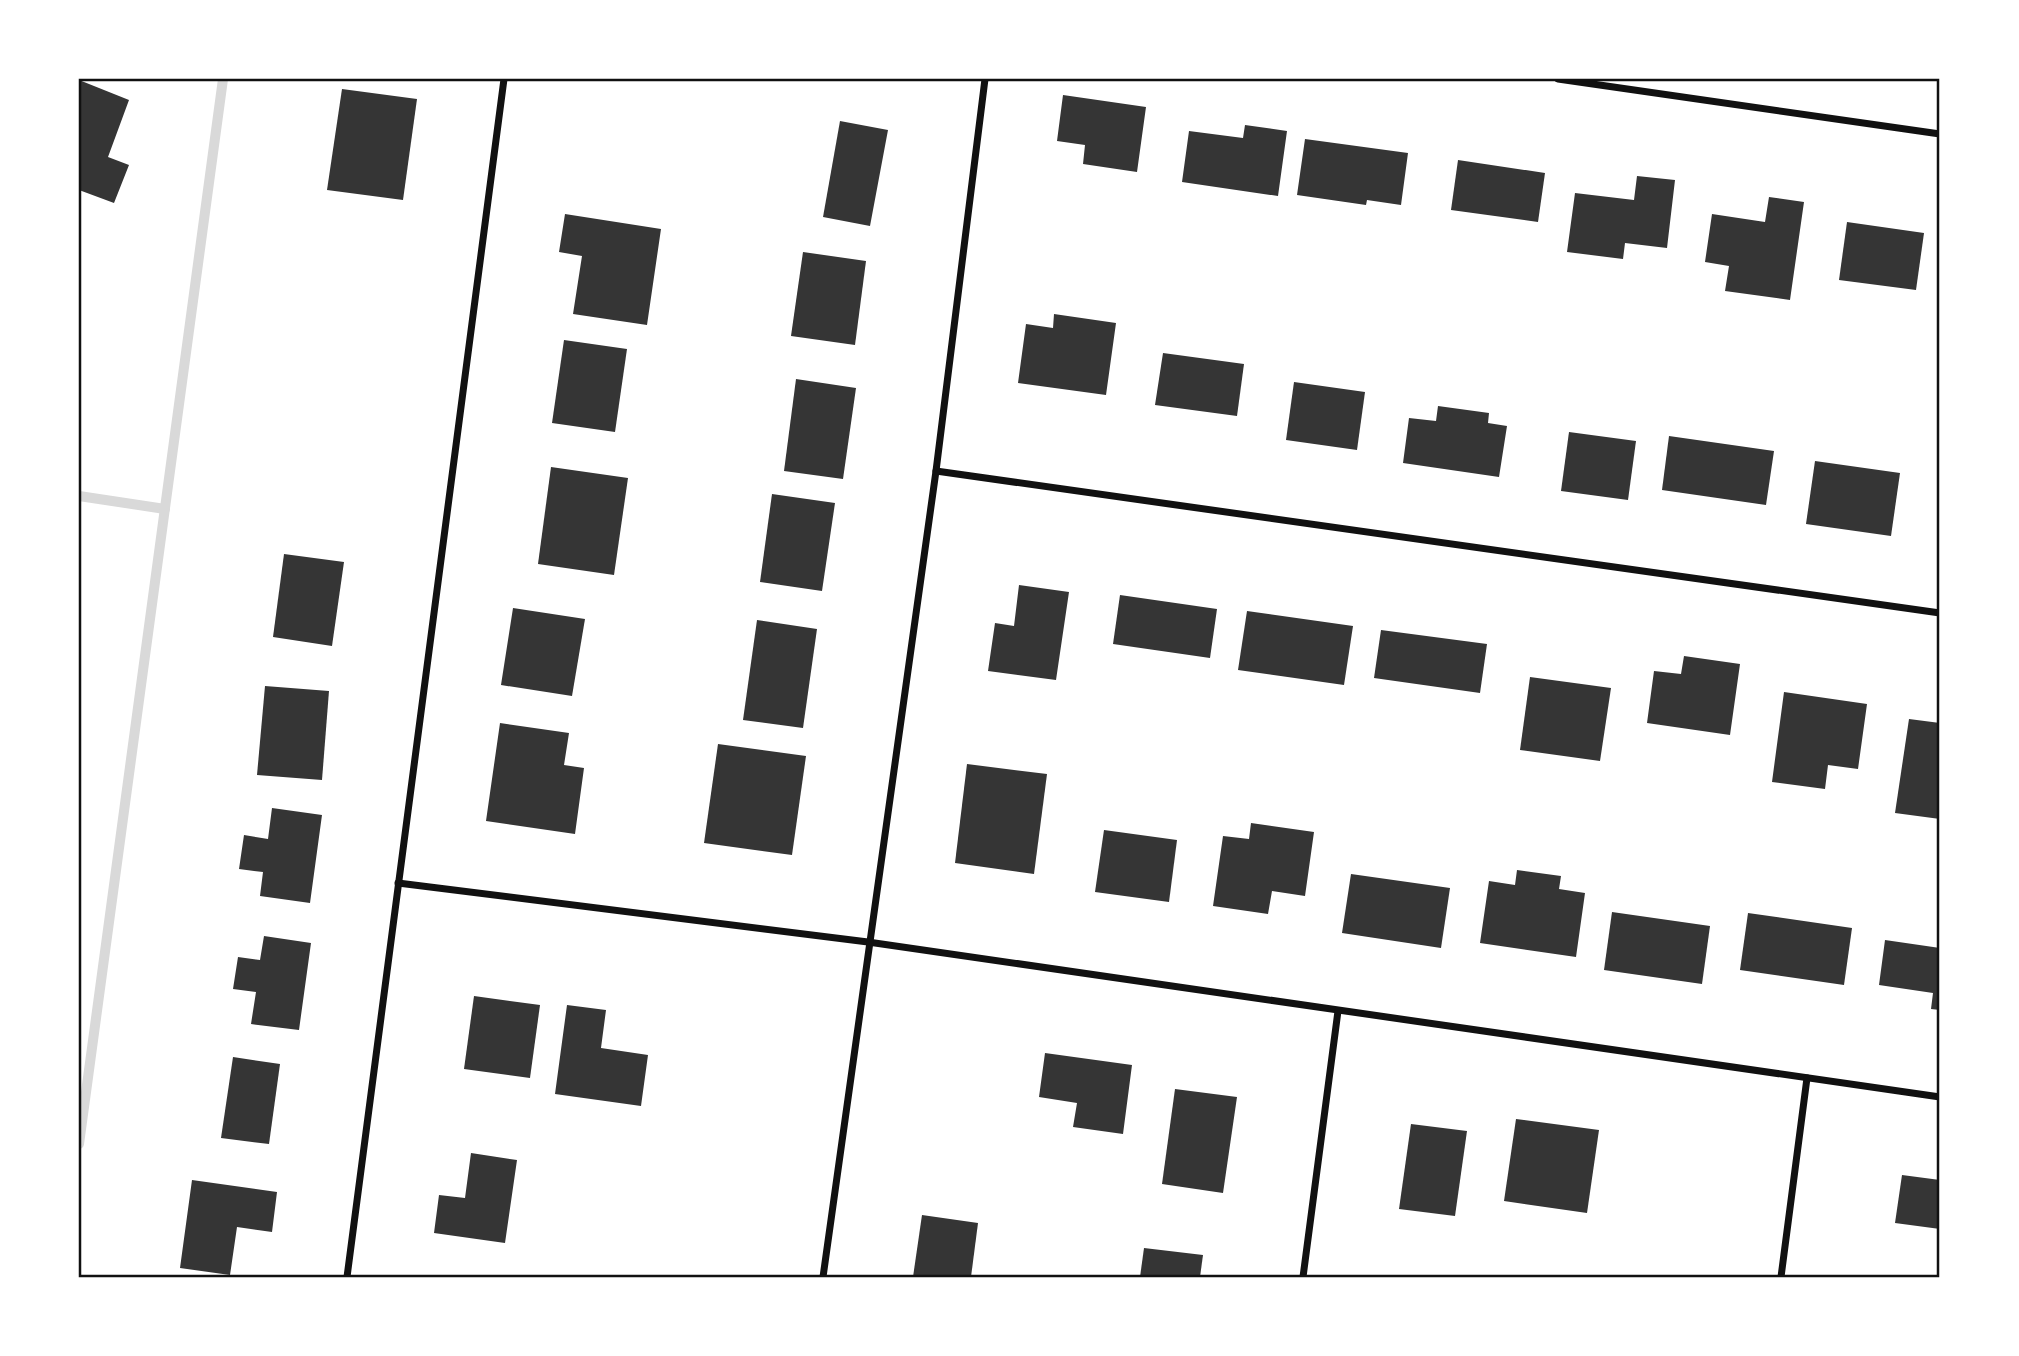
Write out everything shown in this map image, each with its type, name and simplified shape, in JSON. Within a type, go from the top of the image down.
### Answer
[{"type":"street","points":[[347,1277],[504,79]]},
{"type":"street","points":[[823,1277],[936,471],[985,79]]},
{"type":"street","points":[[1558,79],[1940,134]]},
{"type":"street","points":[[936,471],[1940,613]]},
{"type":"street","points":[[398,883],[868,942],[1940,1097]]},
{"type":"street","points":[[1303,1277],[1338,1011]]},
{"type":"street","points":[[1782,1277],[1807,1078]]},
{"type":"building","points":[[79,80],[129,100],[108,157],[129,165],[114,203],[79,190]]},
{"type":"building","points":[[342,89],[417,99],[403,200],[327,190]]},
{"type":"building","points":[[1063,95],[1146,107],[1137,172],[1083,164],[1085,145],[1057,141]]},
{"type":"building","points":[[840,121],[888,130],[870,226],[823,217]]},
{"type":"building","points":[[1245,125],[1287,131],[1278,196],[1182,182],[1189,131],[1243,138]]},
{"type":"building","points":[[1305,139],[1408,153],[1401,205],[1367,200],[1366,205],[1297,195]]},
{"type":"building","points":[[1458,160],[1545,173],[1538,222],[1451,210]]},
{"type":"building","points":[[1637,176],[1675,180],[1667,248],[1625,243],[1623,259],[1567,252],[1575,193],[1634,200]]},
{"type":"building","points":[[1769,197],[1804,202],[1790,300],[1725,291],[1729,266],[1705,262],[1712,214],[1765,222]]},
{"type":"building","points":[[565,214],[661,229],[647,325],[573,314],[582,256],[559,252]]},
{"type":"building","points":[[1847,222],[1924,233],[1916,290],[1839,280]]},
{"type":"building","points":[[803,252],[866,261],[855,345],[791,336]]},
{"type":"building","points":[[1054,314],[1116,323],[1106,395],[1018,383],[1026,324],[1053,328]]},
{"type":"building","points":[[564,340],[627,349],[615,432],[552,423]]},
{"type":"building","points":[[1163,353],[1244,364],[1237,416],[1155,405]]},
{"type":"building","points":[[796,379],[856,388],[843,479],[784,471]]},
{"type":"building","points":[[1294,382],[1365,392],[1357,450],[1286,440]]},
{"type":"building","points":[[1438,406],[1489,413],[1488,423],[1507,426],[1499,477],[1403,463],[1409,418],[1436,421]]},
{"type":"building","points":[[1569,432],[1636,441],[1628,500],[1561,491]]},
{"type":"building","points":[[1669,436],[1774,451],[1766,505],[1662,490]]},
{"type":"building","points":[[1815,461],[1900,473],[1891,536],[1806,524]]},
{"type":"building","points":[[551,467],[628,478],[614,575],[538,564]]},
{"type":"building","points":[[772,494],[835,503],[822,591],[760,582]]},
{"type":"building","points":[[284,554],[344,562],[332,646],[273,637]]},
{"type":"building","points":[[1019,585],[1069,592],[1056,680],[988,671],[995,623],[1014,626]]},
{"type":"building","points":[[1120,595],[1217,609],[1210,658],[1113,644]]},
{"type":"building","points":[[513,608],[585,619],[572,696],[501,685]]},
{"type":"building","points":[[1247,611],[1353,626],[1344,685],[1238,670]]},
{"type":"building","points":[[757,620],[817,629],[803,728],[743,720]]},
{"type":"building","points":[[1381,630],[1487,644],[1480,693],[1374,678]]},
{"type":"building","points":[[1684,656],[1740,664],[1730,735],[1647,723],[1654,671],[1681,674]]},
{"type":"building","points":[[1530,677],[1611,688],[1600,761],[1520,750]]},
{"type":"building","points":[[265,686],[329,691],[322,780],[257,775]]},
{"type":"building","points":[[1784,692],[1867,704],[1858,769],[1828,765],[1825,789],[1772,782]]},
{"type":"building","points":[[1909,719],[1940,723],[1940,819],[1895,813]]},
{"type":"building","points":[[500,723],[569,733],[564,765],[584,768],[575,834],[486,821]]},
{"type":"building","points":[[718,744],[806,756],[792,855],[704,843]]},
{"type":"building","points":[[967,764],[1047,774],[1034,874],[955,863]]},
{"type":"building","points":[[272,808],[322,815],[310,903],[260,896],[263,872],[239,869],[244,835],[268,839]]},
{"type":"building","points":[[1251,823],[1314,832],[1305,896],[1272,891],[1268,914],[1213,906],[1223,836],[1249,839]]},
{"type":"building","points":[[1104,830],[1177,840],[1169,902],[1095,892]]},
{"type":"building","points":[[1517,870],[1561,876],[1559,889],[1585,893],[1576,957],[1480,943],[1489,881],[1515,885]]},
{"type":"building","points":[[1351,874],[1450,888],[1441,948],[1342,933]]},
{"type":"building","points":[[1612,912],[1710,926],[1702,984],[1604,970]]},
{"type":"building","points":[[1748,913],[1852,928],[1844,985],[1740,970]]},
{"type":"building","points":[[264,936],[311,943],[299,1030],[251,1024],[256,992],[233,989],[238,957],[260,960]]},
{"type":"building","points":[[1885,940],[1940,948],[1940,1010],[1931,1009],[1933,993],[1879,985]]},
{"type":"building","points":[[474,996],[540,1005],[530,1078],[464,1069]]},
{"type":"building","points":[[567,1005],[606,1010],[601,1048],[648,1055],[641,1106],[555,1094]]},
{"type":"building","points":[[1045,1053],[1132,1065],[1123,1134],[1073,1127],[1077,1103],[1039,1097]]},
{"type":"building","points":[[233,1057],[280,1064],[269,1144],[221,1138]]},
{"type":"building","points":[[1175,1089],[1237,1097],[1223,1193],[1162,1184]]},
{"type":"building","points":[[1516,1119],[1599,1130],[1587,1213],[1504,1201]]},
{"type":"building","points":[[1411,1124],[1467,1131],[1455,1216],[1399,1209]]},
{"type":"building","points":[[471,1153],[517,1160],[505,1243],[434,1233],[439,1195],[465,1198]]},
{"type":"building","points":[[1902,1175],[1940,1180],[1940,1229],[1895,1223]]},
{"type":"building","points":[[192,1180],[277,1192],[272,1232],[237,1227],[230,1275],[180,1268]]},
{"type":"building","points":[[922,1215],[978,1223],[971,1277],[913,1277]]},
{"type":"building","points":[[1144,1248],[1203,1255],[1200,1277],[1140,1277]]},
{"type":"waterway","points":[[79,1144],[223,79]]},
{"type":"waterway","points":[[79,496],[165,509]]}]
